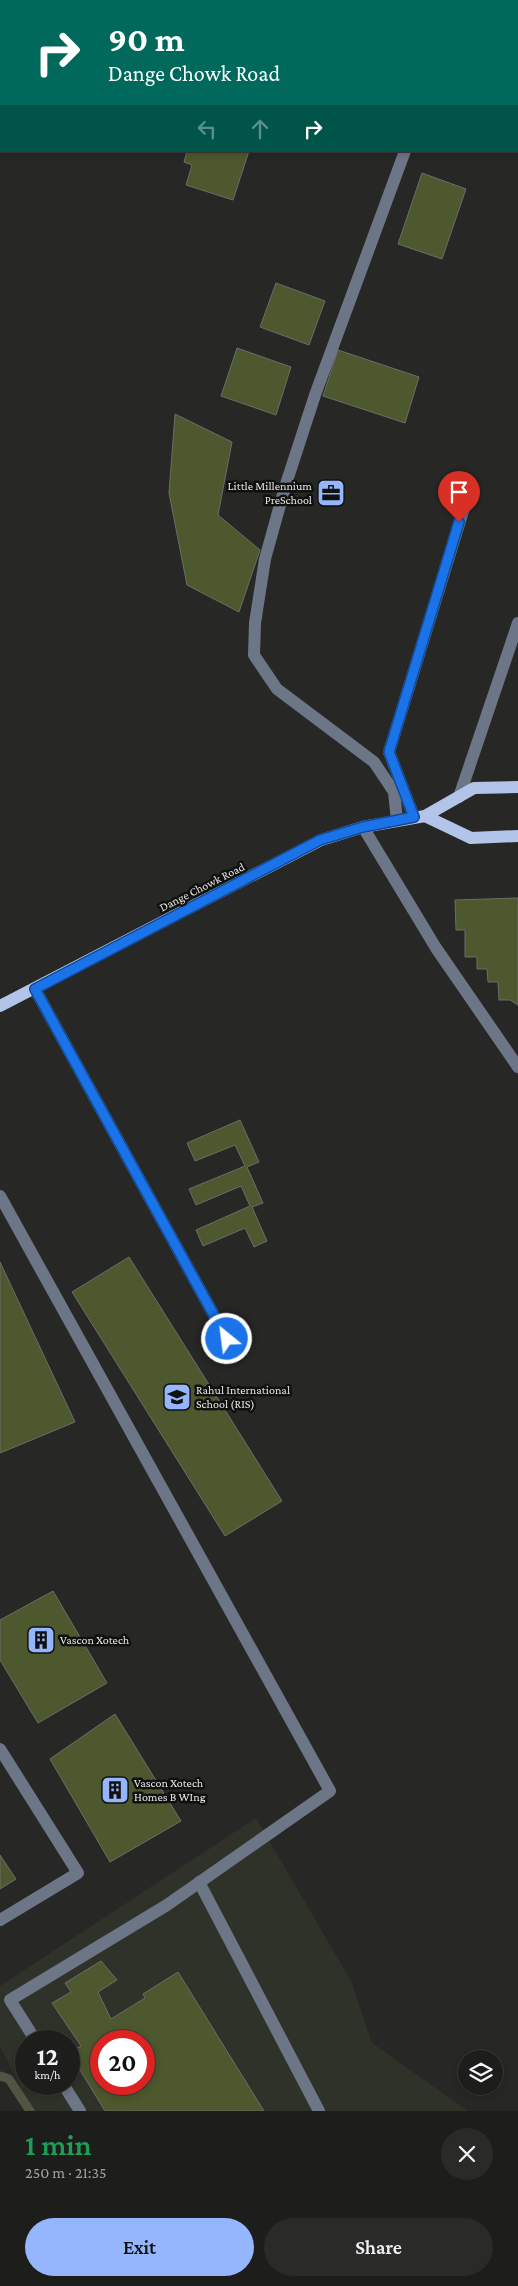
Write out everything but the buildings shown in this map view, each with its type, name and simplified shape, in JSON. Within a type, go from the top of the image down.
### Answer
[{"type":"main road","name":"Dange Chowk Road","points":[[0,1006],[320,840],[363,827],[419,817],[474,788],[518,787]]},
{"type":"main road","points":[[419,817],[471,838],[518,836]]},
{"type":"street","points":[[397,820],[394,792],[374,762],[277,689],[254,655],[255,623],[266,559],[285,487],[315,395],[405,152]]},
{"type":"street","points":[[419,817],[389,752],[471,484]]},
{"type":"street","points":[[459,796],[518,623]]},
{"type":"street","points":[[363,827],[436,948],[518,1067]]},
{"type":"street","points":[[35,989],[227,1339]]},
{"type":"street","points":[[0,1196],[330,1791],[167,1905],[10,2000],[29,2030]]},
{"type":"street","points":[[0,1749],[78,1873],[0,1920]]},
{"type":"street","points":[[199,1882],[319,2111]]},
{"type":"street","points":[[70,2095],[80,2111]]},
{"type":"shaded area","points":[[256,1818],[351,1981],[372,2043],[468,2111],[32,2111],[24,2095],[80,2095],[80,2030],[15,2030],[15,2076],[0,2046],[0,1986]]},
{"type":"waterway","points":[[0,2076],[9,2079],[30,2111]]},
{"type":"place","name":"Little Millennium PreSchool","points":[[331,493]]},
{"type":"place","name":"Rahul International School (RIS)","points":[[177,1397]]},
{"type":"place","name":"Vascon Xotech","points":[[41,1640]]},
{"type":"place","name":"Vascon Xotech Homes B WIng","points":[[115,1790]]},
{"type":"route","points":[[227,1339],[35,989],[320,840],[363,827],[414,817],[389,752],[459,522]]}]
